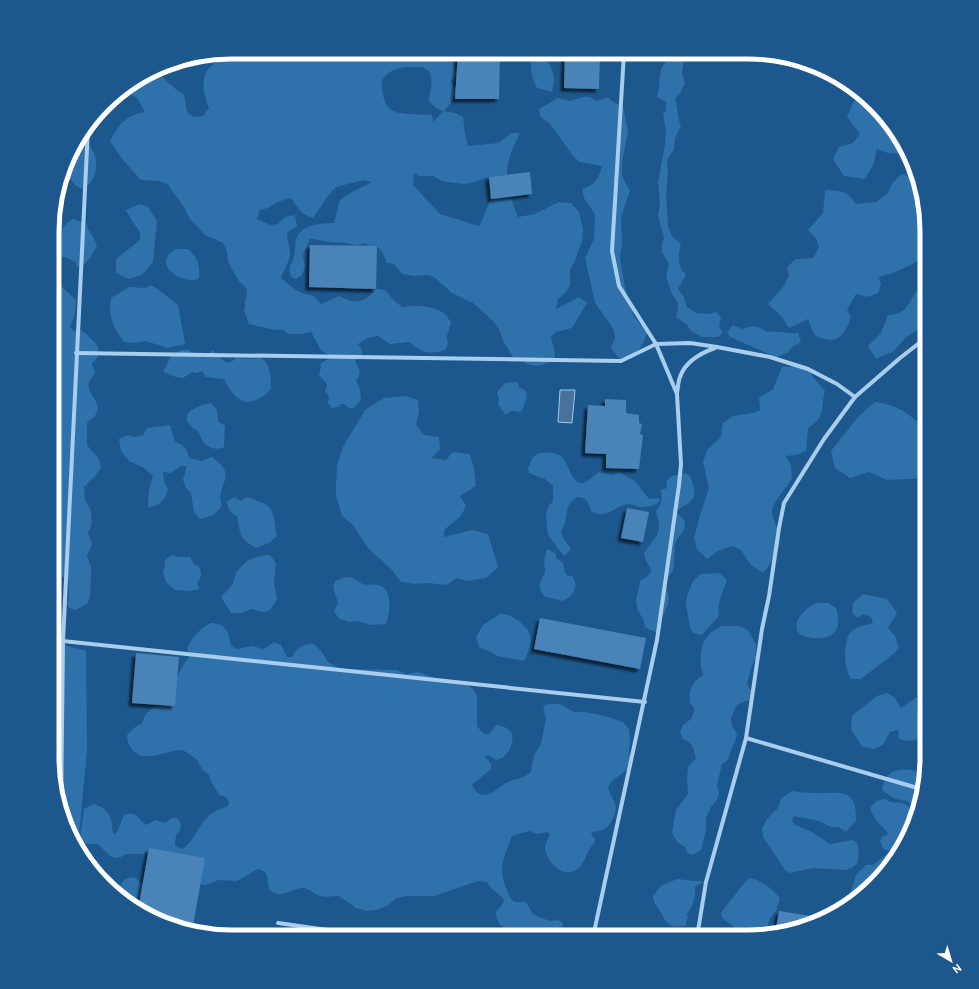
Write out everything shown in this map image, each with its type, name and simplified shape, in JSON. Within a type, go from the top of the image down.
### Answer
[{"type":"street","points":[[624,59],[612,251],[619,286],[656,344],[677,394]]},
{"type":"street","points":[[61,787],[63,640],[88,137]]},
{"type":"street","points":[[76,353],[621,361],[656,344],[690,343],[770,357],[808,369],[837,384],[855,397]]},
{"type":"street","points":[[698,930],[706,882],[746,738],[762,629],[770,596],[779,528],[784,503],[824,439],[855,397],[900,358],[920,343]]},
{"type":"street","points":[[595,930],[657,640],[681,464],[677,394],[680,377],[692,360],[705,351],[717,347]]},
{"type":"street","points":[[59,640],[644,702]]},
{"type":"street","points":[[746,738],[918,788]]},
{"type":"street","points":[[278,922],[331,930]]},
{"type":"shaded area","points":[[220,59],[457,59],[454,67],[457,75],[451,80],[456,89],[455,93],[450,104],[444,111],[455,113],[463,117],[468,146],[499,143],[511,133],[520,133],[509,158],[507,175],[489,177],[463,184],[442,181],[433,176],[419,176],[413,173],[414,182],[412,184],[440,214],[479,226],[491,199],[510,196],[518,217],[535,214],[559,202],[571,203],[579,212],[583,229],[582,241],[570,270],[570,285],[566,292],[558,299],[556,309],[579,297],[587,303],[572,328],[556,332],[551,337],[555,353],[554,360],[545,364],[534,366],[515,360],[493,321],[473,303],[452,293],[434,277],[428,275],[414,276],[402,274],[394,264],[387,263],[383,253],[377,246],[370,246],[364,243],[356,246],[346,243],[334,243],[310,239],[303,255],[305,267],[302,275],[296,279],[291,277],[289,267],[295,254],[296,239],[300,233],[308,227],[334,223],[340,200],[372,182],[363,180],[336,187],[327,197],[313,218],[303,213],[291,198],[277,202],[268,208],[260,210],[257,219],[271,225],[278,224],[285,217],[295,215],[297,226],[287,233],[290,256],[281,278],[302,293],[314,296],[321,304],[339,296],[355,301],[363,300],[376,289],[380,289],[386,291],[403,307],[430,307],[441,311],[451,322],[447,336],[448,344],[445,350],[439,352],[430,353],[422,351],[409,342],[390,344],[378,336],[368,338],[358,344],[362,350],[362,357],[355,361],[360,371],[356,381],[360,389],[361,400],[354,408],[349,408],[344,404],[341,404],[339,407],[332,408],[328,403],[329,396],[325,391],[327,384],[319,375],[321,367],[320,364],[331,357],[321,350],[311,332],[302,334],[288,334],[282,329],[275,330],[249,324],[244,311],[247,289],[238,280],[228,262],[227,251],[223,243],[206,236],[189,218],[184,207],[168,185],[160,181],[141,180],[122,159],[110,141],[124,121],[133,115],[145,112],[137,98],[129,93],[159,75],[176,90],[184,94],[186,108],[189,114],[197,117],[203,116],[209,108],[204,87],[204,77],[209,68]],"holes":[[[409,67],[422,67],[429,71],[431,82],[429,101],[436,108],[443,111],[433,122],[432,115],[404,114],[396,112],[389,107],[384,99],[382,89],[382,80],[388,73],[400,68]]]},
{"type":"shaded area","points":[[531,59],[546,59],[554,75],[552,92],[537,88],[531,71]]},
{"type":"shaded area","points":[[668,59],[684,59],[682,73],[685,83],[675,99],[681,126],[675,138],[674,149],[667,160],[668,175],[666,195],[668,227],[673,238],[681,244],[679,261],[681,268],[686,275],[678,289],[684,297],[687,307],[696,313],[708,314],[716,312],[721,318],[719,326],[723,333],[718,337],[703,337],[692,332],[686,324],[676,317],[678,303],[672,294],[666,277],[669,264],[662,252],[664,238],[658,215],[660,203],[658,182],[666,132],[663,113],[666,111],[666,102],[657,97],[662,67]]},
{"type":"shaded area","points":[[583,97],[589,97],[597,101],[608,97],[623,107],[628,131],[622,163],[622,176],[630,191],[621,217],[622,244],[620,258],[625,288],[633,315],[647,333],[643,344],[638,351],[621,361],[611,348],[615,337],[613,328],[595,303],[585,258],[594,239],[595,214],[584,198],[582,189],[590,186],[595,181],[602,166],[580,162],[574,157],[550,124],[540,116],[539,109],[558,98],[570,101]]},
{"type":"shaded area","points":[[857,98],[870,109],[884,126],[901,153],[884,152],[877,149],[874,163],[865,179],[844,176],[833,159],[839,147],[853,143],[860,134],[847,117],[854,101]]},
{"type":"shaded area","points":[[85,140],[94,154],[96,160],[96,172],[91,182],[87,186],[82,189],[75,185],[68,176]]},
{"type":"shaded area","points":[[902,174],[911,177],[915,189],[914,195],[917,200],[919,209],[920,259],[904,268],[879,277],[881,285],[878,293],[867,297],[856,294],[847,310],[851,317],[845,331],[839,337],[830,340],[816,336],[808,319],[789,328],[782,317],[768,304],[784,286],[789,275],[787,267],[796,259],[813,258],[819,247],[816,238],[808,230],[823,213],[825,190],[843,192],[856,204],[876,202],[887,194],[893,182]]},
{"type":"shaded area","points":[[140,204],[148,207],[157,221],[153,262],[142,275],[129,279],[116,273],[116,259],[140,240],[140,232],[126,210]]},
{"type":"shaded area","points":[[73,219],[86,224],[97,246],[87,262],[81,266],[77,267],[76,262],[65,257],[59,257],[59,229],[62,229]]},
{"type":"shaded area","points":[[175,249],[188,249],[194,256],[199,265],[199,278],[195,280],[188,280],[169,270],[166,261],[169,254]]},
{"type":"shaded area","points":[[59,284],[76,300],[75,314],[70,327],[74,331],[81,330],[97,345],[99,349],[97,358],[92,363],[95,374],[89,381],[88,386],[96,401],[98,409],[95,415],[87,423],[87,445],[99,459],[101,467],[96,475],[84,487],[85,500],[91,510],[92,524],[88,533],[92,544],[87,556],[91,566],[91,577],[90,597],[87,604],[76,610],[69,608],[67,603],[69,596],[68,577],[60,577]]},
{"type":"shaded area","points":[[151,285],[178,305],[185,344],[167,348],[146,341],[135,343],[124,342],[117,331],[112,322],[110,311],[111,298],[129,287],[145,288]]},
{"type":"shaded area","points":[[920,290],[920,328],[906,337],[894,351],[876,359],[868,346],[881,333],[888,315],[904,310]]},
{"type":"shaded area","points":[[733,325],[743,329],[749,327],[761,328],[767,332],[775,331],[798,333],[801,342],[791,348],[787,353],[776,357],[730,337],[727,332]]},
{"type":"shaded area","points":[[181,350],[189,350],[194,355],[205,358],[213,350],[225,362],[231,362],[236,358],[254,359],[259,356],[266,363],[270,371],[271,389],[260,398],[252,402],[247,402],[237,398],[233,394],[224,379],[206,377],[202,371],[197,373],[192,372],[183,378],[164,372],[172,354],[175,354]]},
{"type":"shaded area","points":[[799,366],[811,369],[812,376],[825,391],[822,412],[818,420],[808,428],[806,451],[796,455],[786,456],[791,465],[792,478],[776,501],[772,511],[780,536],[777,551],[763,573],[751,565],[741,550],[732,546],[718,551],[707,559],[697,549],[694,538],[709,488],[703,462],[707,450],[721,437],[723,423],[733,416],[753,413],[760,410],[759,398],[773,389],[782,367]]},
{"type":"shaded area","points":[[518,382],[519,387],[527,393],[524,406],[521,412],[511,411],[506,415],[498,405],[499,399],[497,392],[505,383]]},
{"type":"shaded area","points":[[560,390],[575,390],[572,423],[558,422]]},
{"type":"shaded area","points":[[405,396],[418,400],[419,411],[416,425],[424,435],[439,437],[440,449],[431,458],[446,460],[453,452],[470,454],[476,486],[460,496],[466,506],[461,516],[444,530],[444,537],[472,530],[488,534],[498,567],[486,578],[467,581],[456,578],[447,585],[401,582],[392,570],[368,548],[353,525],[342,516],[336,495],[336,486],[337,465],[343,447],[365,410],[384,398]]},
{"type":"shaded area","points":[[875,402],[894,406],[920,422],[920,478],[887,480],[869,472],[850,478],[835,468],[831,451],[858,417]]},
{"type":"shaded area","points":[[211,403],[217,410],[218,421],[225,426],[224,447],[218,449],[206,445],[198,431],[192,427],[187,420],[189,413],[197,407]]},
{"type":"shaded area","points":[[170,425],[175,442],[181,444],[185,448],[188,452],[189,458],[202,461],[212,457],[225,470],[226,476],[220,498],[222,506],[214,515],[200,519],[194,512],[191,493],[186,488],[183,480],[187,466],[181,466],[171,473],[163,472],[164,482],[168,489],[167,493],[161,502],[148,508],[149,492],[153,476],[144,468],[129,461],[121,451],[119,439],[127,435],[135,437],[143,435],[147,428]]},
{"type":"shaded area","points":[[539,453],[551,453],[561,456],[573,478],[579,483],[587,481],[599,472],[611,475],[620,473],[635,481],[649,499],[660,499],[658,503],[647,507],[627,504],[606,513],[598,514],[592,512],[587,501],[578,497],[568,506],[565,524],[561,531],[571,549],[564,556],[548,535],[546,516],[548,507],[553,501],[553,486],[545,479],[529,473],[528,468],[533,457]]},
{"type":"shaded area","points":[[685,473],[691,477],[694,496],[687,505],[676,512],[684,520],[685,527],[675,544],[673,570],[663,582],[668,591],[669,599],[662,618],[661,630],[655,632],[645,627],[643,619],[637,609],[636,600],[640,581],[650,574],[651,569],[646,561],[644,553],[658,534],[659,525],[656,511],[661,501],[661,490],[667,488],[666,481],[672,476]]},
{"type":"shaded area","points":[[235,497],[241,501],[247,497],[269,507],[273,514],[277,536],[269,543],[256,548],[246,541],[241,535],[237,516],[229,510],[228,506],[227,501]]},
{"type":"shaded area","points":[[547,549],[556,554],[556,558],[563,563],[565,573],[568,576],[572,576],[575,583],[572,594],[563,601],[544,596],[540,589],[540,583],[545,572],[544,562]]},
{"type":"shaded area","points":[[173,555],[178,557],[190,557],[194,564],[199,567],[201,577],[197,583],[199,589],[190,591],[175,590],[166,582],[163,573],[165,566],[164,563],[167,558]]},
{"type":"shaded area","points":[[270,555],[276,563],[274,583],[277,600],[269,611],[262,612],[251,609],[242,613],[231,613],[221,597],[233,584],[236,572],[248,560],[260,556]]},
{"type":"shaded area","points":[[720,573],[727,580],[719,602],[719,616],[702,635],[693,633],[690,628],[686,604],[687,596],[693,581],[701,574]]},
{"type":"shaded area","points":[[346,577],[353,578],[365,585],[379,585],[385,589],[390,604],[386,624],[371,625],[357,621],[349,622],[340,619],[334,612],[338,603],[333,587],[335,581]]},
{"type":"shaded area","points":[[863,594],[887,599],[897,613],[888,628],[895,636],[899,648],[861,679],[851,679],[847,669],[845,655],[845,648],[849,635],[857,628],[873,623],[871,617],[863,614],[858,618],[852,613],[853,603]]},
{"type":"shaded area","points":[[816,603],[828,603],[836,608],[838,621],[836,631],[828,637],[806,637],[802,636],[797,631],[797,622],[801,614]]},
{"type":"shaded area","points":[[500,614],[511,616],[523,624],[527,629],[531,638],[529,649],[524,661],[497,656],[479,647],[476,637],[483,625]]},
{"type":"shaded area","points":[[211,623],[216,623],[223,627],[228,633],[231,646],[237,649],[252,646],[264,649],[274,642],[281,645],[287,657],[292,657],[301,647],[307,644],[314,644],[322,652],[328,662],[340,669],[397,670],[406,674],[418,672],[435,678],[467,685],[473,689],[477,696],[477,726],[481,731],[489,734],[496,725],[498,725],[508,729],[512,737],[512,745],[502,758],[496,760],[485,755],[491,764],[491,769],[472,785],[477,792],[484,795],[491,793],[504,784],[523,777],[531,772],[534,755],[541,744],[546,718],[543,709],[545,705],[560,704],[574,712],[585,712],[605,716],[623,722],[629,729],[629,753],[631,759],[628,769],[612,781],[608,787],[616,807],[615,815],[607,827],[592,832],[591,834],[595,839],[595,842],[579,867],[571,872],[565,872],[560,870],[552,863],[548,858],[545,848],[550,834],[547,832],[537,834],[529,831],[512,836],[504,857],[502,875],[512,900],[516,902],[526,902],[533,914],[551,921],[558,920],[563,923],[562,928],[560,930],[510,930],[502,927],[496,917],[496,911],[504,901],[503,898],[491,888],[487,882],[478,881],[434,896],[407,896],[397,898],[387,906],[376,910],[366,911],[356,908],[339,896],[320,896],[304,888],[277,894],[270,890],[266,873],[258,869],[237,881],[218,880],[203,885],[152,854],[126,854],[115,858],[110,856],[98,844],[86,844],[80,839],[84,809],[93,804],[100,806],[108,813],[114,834],[117,832],[124,815],[132,813],[146,825],[156,820],[165,823],[172,818],[176,818],[180,822],[181,826],[180,831],[176,835],[175,845],[181,849],[191,841],[201,824],[208,817],[229,804],[227,798],[220,796],[211,782],[209,775],[202,769],[197,760],[192,756],[183,750],[153,756],[141,756],[133,751],[128,743],[127,735],[142,723],[148,713],[165,697],[189,657],[188,648],[194,636]]},
{"type":"shaded area","points":[[722,626],[738,626],[747,629],[756,644],[756,658],[751,668],[747,684],[751,691],[750,700],[736,706],[731,719],[732,726],[737,734],[736,738],[728,760],[722,764],[717,785],[719,794],[706,818],[706,830],[701,850],[692,855],[687,853],[685,847],[677,842],[672,833],[676,810],[688,794],[688,767],[696,758],[692,746],[689,742],[683,739],[680,732],[683,725],[691,719],[695,709],[690,703],[690,694],[693,684],[703,675],[701,666],[702,646],[709,634]]},
{"type":"shaded area","points":[[59,644],[86,651],[87,750],[79,838],[68,813],[60,780]]},
{"type":"shaded area","points":[[887,693],[894,697],[901,708],[917,697],[917,712],[920,713],[920,740],[908,741],[899,739],[898,730],[890,732],[883,745],[873,749],[862,746],[851,730],[852,716],[877,696]]},
{"type":"shaded area","points":[[899,770],[912,770],[920,774],[913,806],[907,801],[895,799],[882,790],[886,779],[891,773]]},
{"type":"shaded area","points":[[792,791],[839,793],[850,797],[856,810],[856,821],[846,832],[839,827],[831,827],[819,821],[794,816],[792,821],[795,825],[810,831],[830,844],[853,840],[858,844],[859,853],[858,861],[854,866],[845,870],[813,868],[790,873],[785,870],[763,837],[762,828],[767,819],[778,808],[781,799]]},
{"type":"shaded area","points":[[885,799],[893,803],[905,804],[912,810],[907,824],[894,849],[884,849],[880,841],[883,836],[889,834],[876,820],[870,809],[880,800]]},
{"type":"shaded area","points":[[892,852],[870,880],[850,896],[856,875],[866,865],[873,865],[888,853]]},
{"type":"shaded area","points":[[134,877],[142,884],[146,893],[148,908],[120,889],[120,886],[125,879]]},
{"type":"shaded area","points":[[750,878],[759,881],[766,885],[780,898],[776,911],[770,918],[766,929],[734,930],[733,926],[722,918],[721,913],[724,908]]},
{"type":"shaded area","points":[[677,879],[706,882],[695,886],[694,901],[687,914],[688,917],[685,926],[671,926],[664,919],[653,898],[661,886]]},
{"type":"building","points":[[458,59],[500,59],[499,99],[455,99]]},
{"type":"building","points":[[565,59],[600,59],[599,89],[564,88]]},
{"type":"building","points":[[530,172],[532,194],[491,199],[489,177]]},
{"type":"building","points":[[310,245],[377,246],[376,289],[309,287]]},
{"type":"building","points":[[605,399],[626,400],[626,413],[639,415],[639,423],[642,424],[640,434],[643,435],[639,469],[606,468],[606,454],[585,453],[588,405],[605,406]]},
{"type":"building","points":[[627,508],[649,512],[643,542],[621,538]]},
{"type":"building","points":[[540,618],[646,638],[640,669],[534,649]]},
{"type":"building","points":[[136,653],[179,657],[175,706],[132,703]]},
{"type":"building","points":[[149,848],[205,858],[193,926],[165,917],[139,903]]},
{"type":"building","points":[[779,911],[815,917],[803,921],[776,928]]}]
